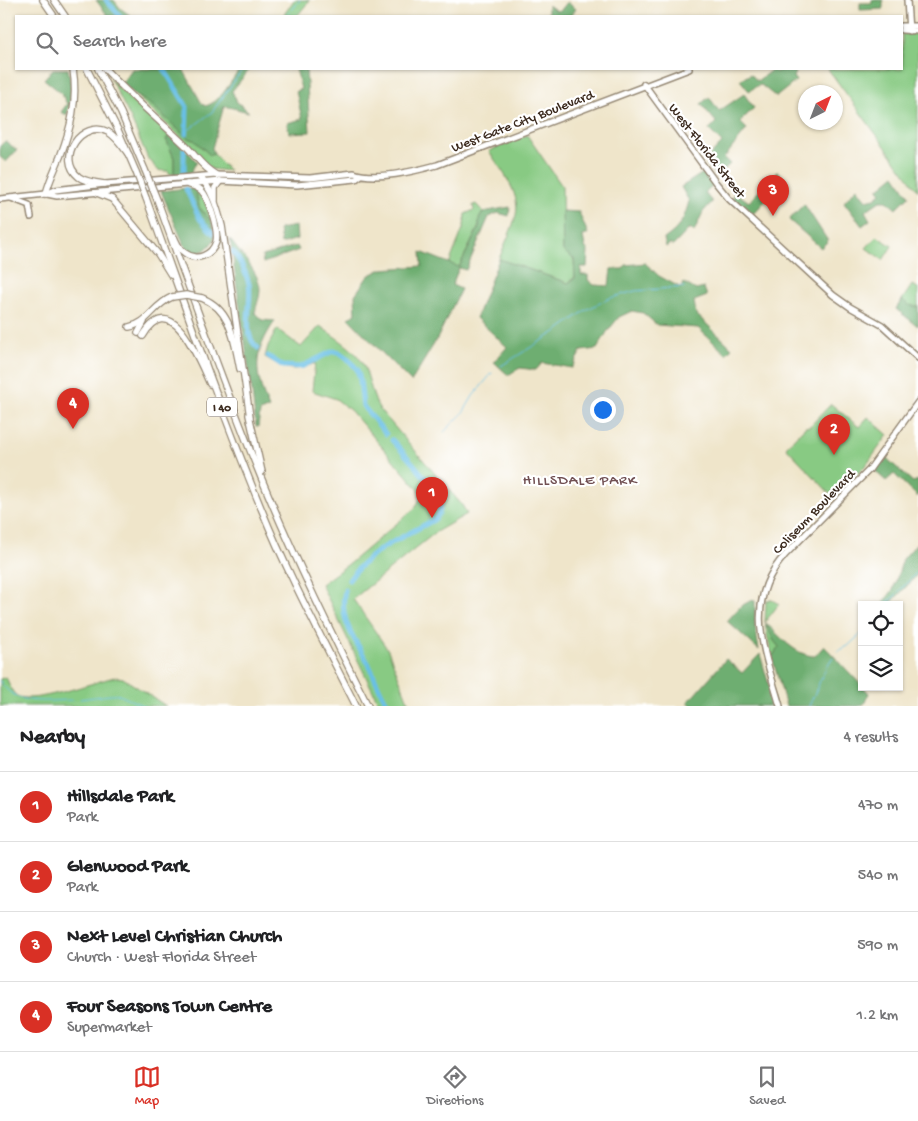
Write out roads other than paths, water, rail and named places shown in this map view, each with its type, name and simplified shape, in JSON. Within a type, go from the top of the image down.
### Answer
[{"type":"highway","points":[[43,0],[52,15]]},
{"type":"highway","points":[[56,3],[64,15]]},
{"type":"highway","points":[[46,194],[65,142],[72,116],[75,92],[73,70]]},
{"type":"highway","name":"I 40","points":[[88,70],[103,98],[136,172],[261,508],[356,706]]},
{"type":"highway","name":"I 40","points":[[99,70],[129,129],[238,420],[296,560],[368,706]]},
{"type":"highway","points":[[106,70],[189,148],[203,166],[216,175]]},
{"type":"highway","points":[[105,184],[86,180],[80,177],[72,168],[70,154],[76,140],[84,133],[100,130],[114,136],[129,155]]},
{"type":"highway","points":[[199,177],[205,182],[215,202],[222,223],[250,417]]},
{"type":"highway","points":[[215,202],[215,188],[220,181]]},
{"type":"highway","points":[[158,204],[167,225],[183,253],[193,257],[207,255],[214,248],[217,238],[211,212],[202,191],[187,184]]},
{"type":"highway","points":[[97,193],[112,199],[145,237],[169,271],[182,295]]},
{"type":"highway","points":[[129,327],[140,324],[160,303],[172,297],[186,295],[202,298],[218,307],[230,324],[265,486]]},
{"type":"highway","points":[[148,316],[140,334],[159,320],[168,320],[179,326],[188,340],[226,418]]},
{"type":"main road","points":[[907,0],[909,28]]},
{"type":"main road","points":[[903,26],[918,31]]},
{"type":"main road","points":[[903,30],[918,26]]},
{"type":"main road","name":"West Gate City Boulevard","points":[[46,194],[55,190],[85,188],[105,184],[216,175],[310,178],[354,174],[360,176],[398,174],[437,165],[644,84],[685,70]]},
{"type":"main road","name":"West Florida Street","points":[[644,84],[729,199],[833,295],[882,325],[918,358]]},
{"type":"main road","name":"West Gate City Boulevard","points":[[0,199],[46,194],[57,196],[97,193],[220,181],[297,185],[356,179],[360,176]]},
{"type":"main road","points":[[10,198],[30,205],[31,217]]},
{"type":"main road","name":"Coliseum Boulevard","points":[[780,706],[761,637],[760,604],[766,582],[779,560],[869,470],[918,402]]},
{"type":"waterway","points":[[106,0],[119,15]]},
{"type":"waterway","points":[[288,15],[300,0]]},
{"type":"waterway","points":[[165,70],[187,107],[186,134]]},
{"type":"waterway","points":[[186,132],[212,112],[242,70]]},
{"type":"waterway","points":[[184,149],[184,172]]},
{"type":"waterway","points":[[186,189],[200,219],[213,233]]},
{"type":"waterway","points":[[233,252],[243,267],[249,284],[248,326],[253,342],[258,348]]},
{"type":"waterway","points":[[501,366],[557,331],[586,310],[610,298],[635,291],[684,287]]},
{"type":"waterway","points":[[268,356],[283,366],[301,367],[333,351],[339,352],[357,369],[363,406],[386,434]]},
{"type":"waterway","points":[[444,432],[463,413],[473,396],[492,373]]},
{"type":"waterway","points":[[349,580],[357,569],[377,552],[438,516],[440,504],[434,490],[420,471],[392,440]]},
{"type":"waterway","points":[[889,601],[918,571]]},
{"type":"waterway","points":[[345,590],[344,611],[349,629],[389,706]]},
{"type":"waterway","points":[[838,651],[848,646],[858,637]]},
{"type":"waterway","points":[[809,706],[823,674],[833,657]]},
{"type":"waterway","points":[[0,681],[13,695],[22,698],[40,701],[72,700]]},
{"type":"waterway","points":[[80,699],[117,694],[144,706]]},
{"type":"place","name":"Next Level Christian Church","points":[[773,216]]},
{"type":"place","name":"Four Seasons Town Centre","points":[[73,429]]},
{"type":"place","name":"Glenwood Park","points":[[834,455]]},
{"type":"place","name":"Hillsdale Park","points":[[432,518]]},
{"type":"district","name":"HILLSDALE PARK","points":[[580,479]]}]
